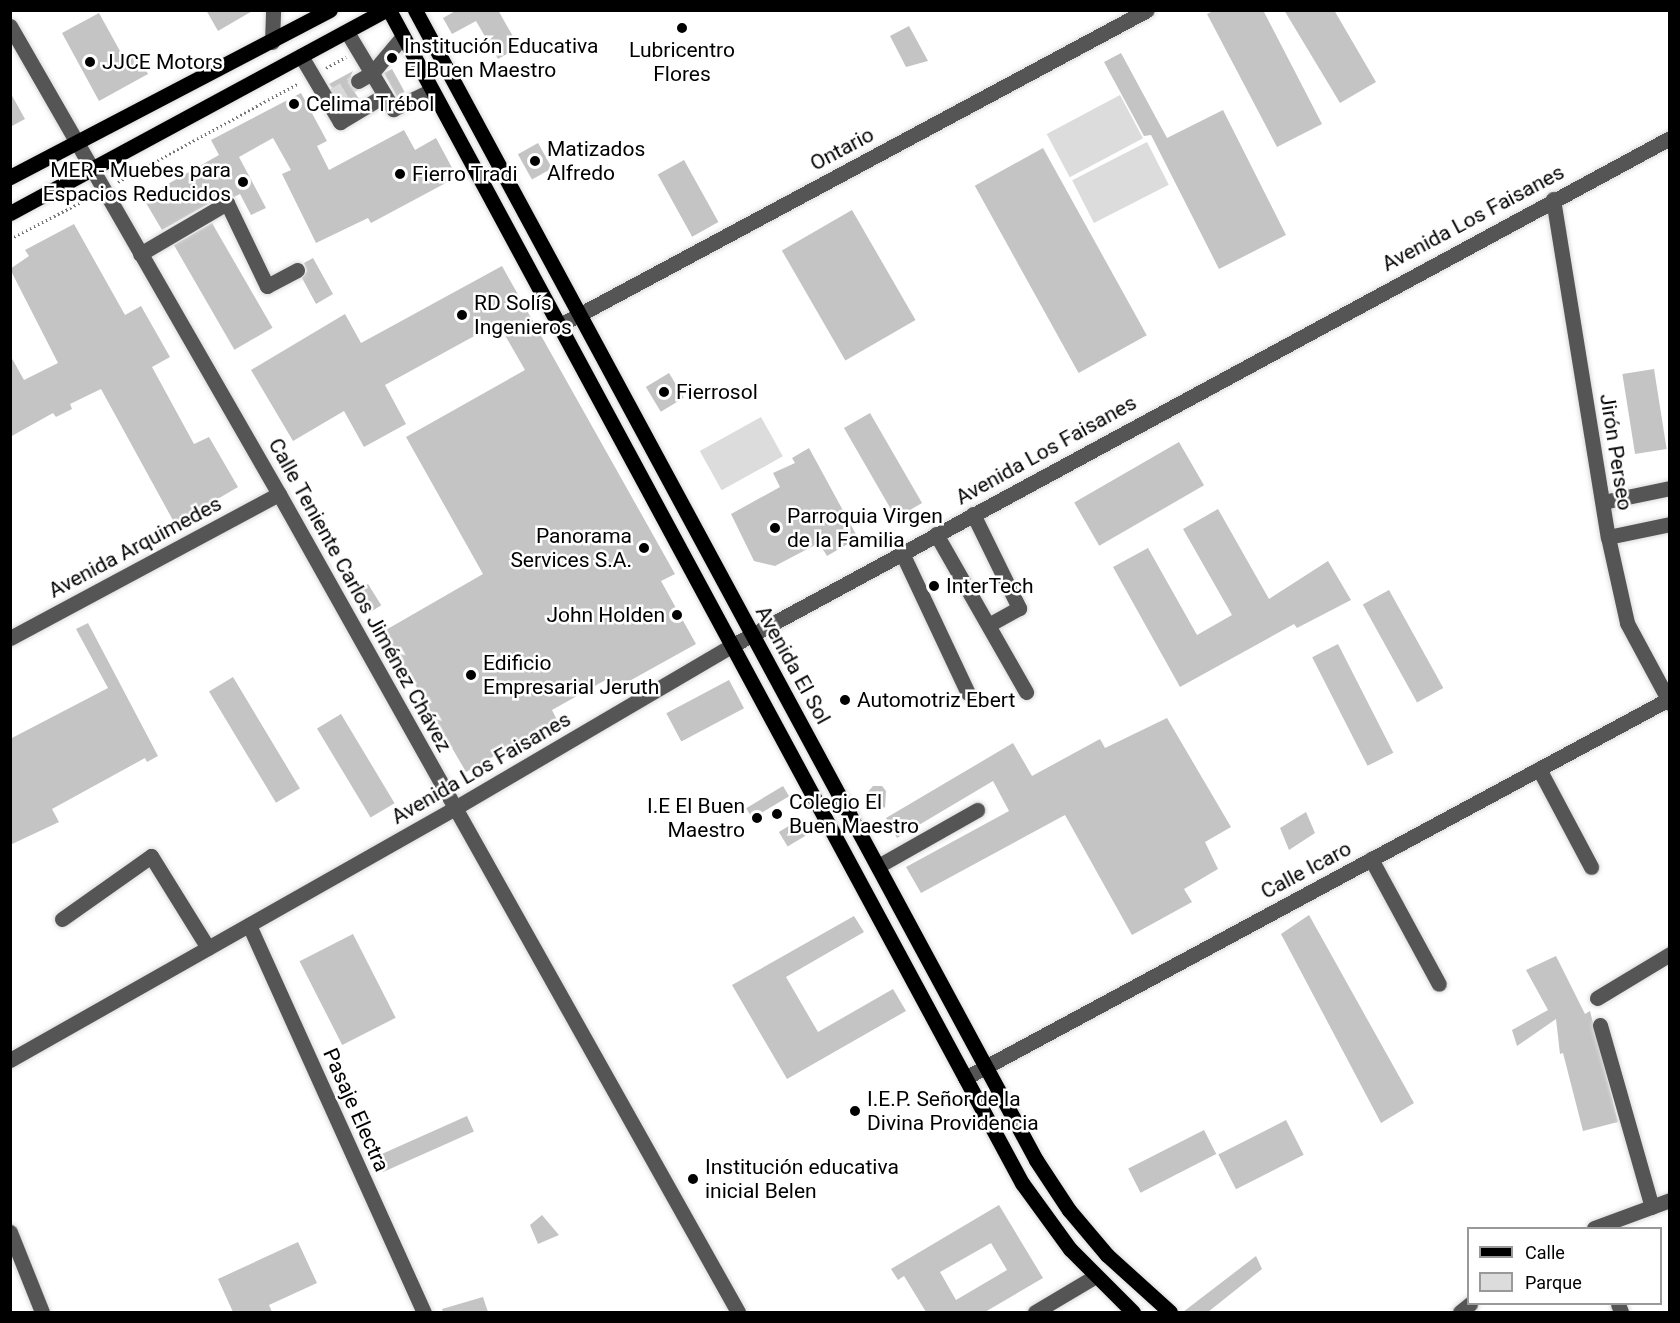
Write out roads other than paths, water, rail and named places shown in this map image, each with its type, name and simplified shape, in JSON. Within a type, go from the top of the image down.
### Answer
[{"type":"main road","points":[[10,177],[330,10]]},
{"type":"main road","points":[[10,213],[388,10]]},
{"type":"main road","name":"Avenida El Sol","points":[[388,10],[1022,1183],[1094,1277],[1133,1312]]},
{"type":"main road","name":"Avenida El Sol","points":[[415,10],[577,314],[878,866],[984,1067],[1069,1210],[1107,1255],[1170,1312]]},
{"type":"main road","points":[[440,105],[461,96]]},
{"type":"street","points":[[272,42],[273,10]]},
{"type":"street","name":"Ontario","points":[[558,326],[1147,10]]},
{"type":"street","name":"Calle Teniente Carlos Jiménez Chávez","points":[[10,26],[279,494],[738,1312]]},
{"type":"street","points":[[347,32],[393,109],[432,90]]},
{"type":"street","points":[[358,81],[372,73],[403,36]]},
{"type":"street","points":[[301,56],[329,98],[340,122],[385,95]]},
{"type":"street","name":"Avenida Los Faisanes","points":[[10,1060],[456,808],[733,645],[1553,199],[1670,138]]},
{"type":"street","name":"Jirón Perseo","points":[[1553,199],[1608,537],[1627,622],[1668,701]]},
{"type":"street","points":[[140,254],[226,203],[267,286],[297,270]]},
{"type":"street","points":[[1603,502],[1670,488]]},
{"type":"street","name":"Avenida Arquimedes","points":[[10,638],[279,494]]},
{"type":"street","points":[[973,514],[1019,608],[988,625]]},
{"type":"street","points":[[1608,537],[1670,524]]},
{"type":"street","points":[[936,534],[1026,692]]},
{"type":"street","points":[[902,553],[968,693]]},
{"type":"street","name":"Calle Icaro","points":[[964,1078],[1668,701]]},
{"type":"street","points":[[1539,769],[1591,867]]},
{"type":"street","points":[[878,866],[977,810]]},
{"type":"street","points":[[62,919],[151,856],[208,948]]},
{"type":"street","points":[[1371,859],[1439,984]]},
{"type":"street","name":"Pasaje Electra","points":[[249,925],[424,1312]]},
{"type":"street","points":[[1597,998],[1670,954]]},
{"type":"street","points":[[1600,1025],[1652,1207]]},
{"type":"street","points":[[1597,1227],[1670,1200]]},
{"type":"street","points":[[10,1232],[42,1312]]},
{"type":"street","points":[[1035,1312],[1094,1277]]},
{"type":"tunnel","points":[[331,97],[358,81]]},
{"type":"place","name":"Lubricentro Flores","points":[[682,28]]},
{"type":"place","name":"Institución Educativa El Buen Maestro","points":[[392,58]]},
{"type":"place","name":"JJCE Motors","points":[[90,62]]},
{"type":"place","name":"Celima Trébol","points":[[294,104]]},
{"type":"place","name":"Matizados Alfredo","points":[[535,161]]},
{"type":"place","name":"Fierro Tradi","points":[[400,174]]},
{"type":"place","name":"MER - Muebes para Espacios Reducidos","points":[[243,182]]},
{"type":"place","name":"RD Solís Ingenieros","points":[[462,315]]},
{"type":"place","name":"Fierrosol","points":[[664,392]]},
{"type":"place","name":"Parroquia Virgen de la Familia","points":[[775,528]]},
{"type":"place","name":"Panorama Services S.A.","points":[[644,548]]},
{"type":"place","name":"InterTech","points":[[934,586]]},
{"type":"place","name":"John Holden","points":[[677,615]]},
{"type":"place","name":"Edificio Empresarial Jeruth","points":[[471,675]]},
{"type":"place","name":"Automotriz Ebert","points":[[845,700]]},
{"type":"place","name":"Colegio El Buen Maestro","points":[[777,814]]},
{"type":"place","name":"I.E El Buen Maestro","points":[[757,818]]},
{"type":"place","name":"I.E.P. Señor de la Divina Providencia","points":[[855,1111]]},
{"type":"place","name":"Institución educativa inicial Belen","points":[[693,1179]]}]
